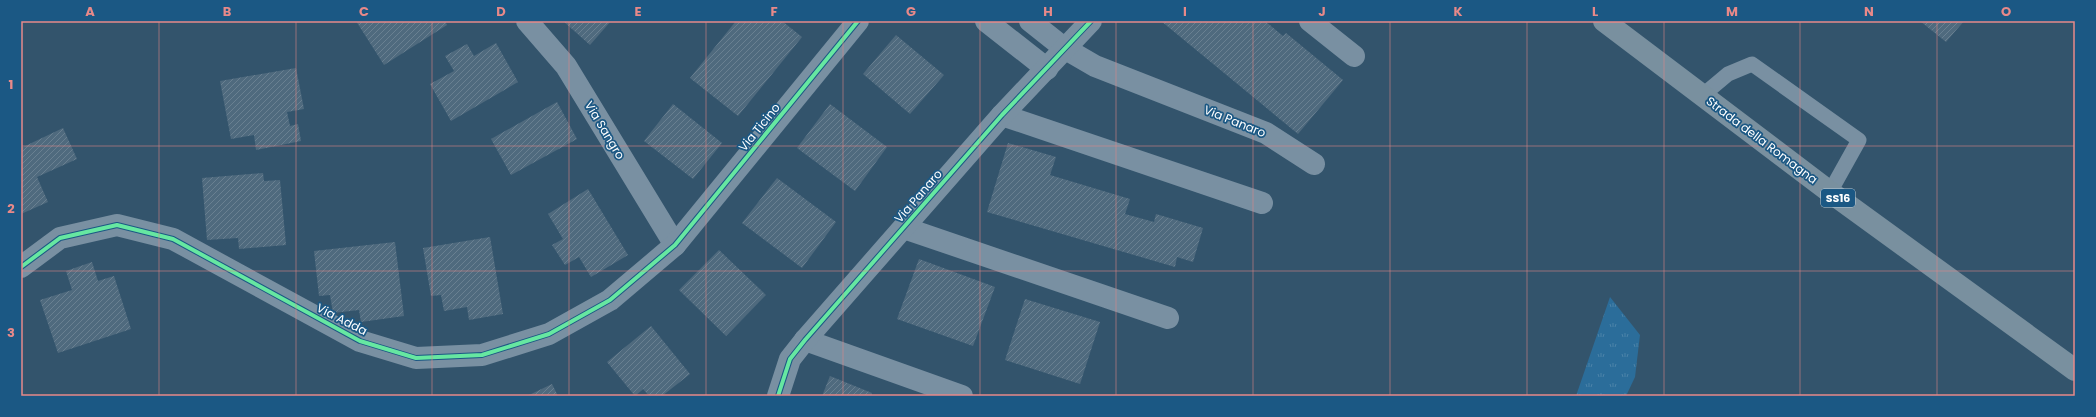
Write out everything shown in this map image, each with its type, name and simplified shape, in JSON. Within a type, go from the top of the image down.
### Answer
[{"type":"main road","name":"Strada della Romagna","points":[[1604,21],[1830,192],[2075,370]]},
{"type":"street","name":"Via Sangro","points":[[527,21],[566,66],[675,245]]},
{"type":"street","name":"Via Ticino","points":[[675,245],[858,21]]},
{"type":"street","points":[[986,21],[1047,69]]},
{"type":"street","name":"Via Panaro","points":[[1030,21],[1064,48],[1095,66],[1266,133],[1314,164]]},
{"type":"street","name":"Via Panaro","points":[[778,396],[790,359],[805,340],[1002,115],[1091,21]]},
{"type":"street","points":[[1310,21],[1354,56]]},
{"type":"street","points":[[1002,115],[1262,203]]},
{"type":"street","name":"Via Adda","points":[[21,267],[60,238],[117,225],[173,239],[360,341],[416,358],[482,354],[549,334],[610,300],[675,245]]},
{"type":"street","name":"Via Panaro","points":[[904,228],[1168,318]]},
{"type":"street","points":[[805,340],[962,396]]},
{"type":"lane","points":[[1703,95],[1728,74],[1752,64],[1859,140],[1830,192]]},
{"type":"green space","points":[[1610,297],[1640,335],[1635,377],[1626,396],[1576,396]]},
{"type":"building","points":[[356,21],[445,21],[447,25],[384,65]]},
{"type":"building","points":[[563,21],[611,21],[590,45]]},
{"type":"building","points":[[736,21],[782,21],[802,37],[738,116],[690,78]]},
{"type":"building","points":[[1161,21],[1265,21],[1283,36],[1286,33],[1343,80],[1298,134]]},
{"type":"building","points":[[1920,21],[1964,21],[1946,42]]},
{"type":"building","points":[[896,35],[944,75],[910,114],[863,74]]},
{"type":"building","points":[[496,43],[518,82],[451,121],[430,84],[454,71],[445,56],[467,44],[474,56]]},
{"type":"building","points":[[296,68],[304,109],[287,112],[290,126],[298,124],[301,141],[256,150],[254,135],[231,139],[220,81]]},
{"type":"building","points":[[557,102],[577,139],[511,175],[491,139]]},
{"type":"building","points":[[673,104],[722,143],[693,179],[644,141]]},
{"type":"building","points":[[830,104],[887,147],[855,191],[797,148]]},
{"type":"building","points":[[63,128],[77,159],[37,177],[48,202],[21,214],[21,148]]},
{"type":"building","points":[[1008,143],[1056,157],[1050,175],[1130,199],[1125,214],[1154,222],[1156,214],[1203,228],[1193,262],[1177,257],[1175,267],[987,212]]},
{"type":"building","points":[[263,173],[264,181],[280,180],[286,245],[239,249],[238,238],[207,240],[202,178]]},
{"type":"building","points":[[777,178],[836,222],[802,268],[742,223]]},
{"type":"building","points":[[588,189],[628,255],[591,277],[579,257],[565,265],[552,245],[563,239],[548,214]]},
{"type":"building","points":[[490,237],[503,314],[469,320],[467,307],[444,311],[441,295],[431,296],[423,248]]},
{"type":"building","points":[[395,242],[404,316],[361,322],[359,310],[333,313],[330,295],[319,296],[314,251]]},
{"type":"building","points":[[719,250],[766,295],[726,336],[679,290]]},
{"type":"building","points":[[919,259],[995,287],[973,346],[897,319]]},
{"type":"building","points":[[92,262],[98,281],[114,276],[131,329],[58,353],[40,300],[72,290],[66,271]]},
{"type":"building","points":[[1025,299],[1100,322],[1080,384],[1005,360]]},
{"type":"building","points":[[651,326],[690,374],[662,396],[649,396],[643,389],[635,396],[607,362]]},
{"type":"building","points":[[830,376],[872,393],[871,396],[822,396]]},
{"type":"building","points":[[552,384],[558,396],[527,396]]},
{"type":"cycle path","points":[[21,267],[60,238],[117,225],[173,239],[360,341],[416,358],[482,355],[549,334],[610,300],[675,245],[858,21]]},
{"type":"cycle path","points":[[778,396],[790,359],[805,340],[1002,115],[1091,21]]}]
